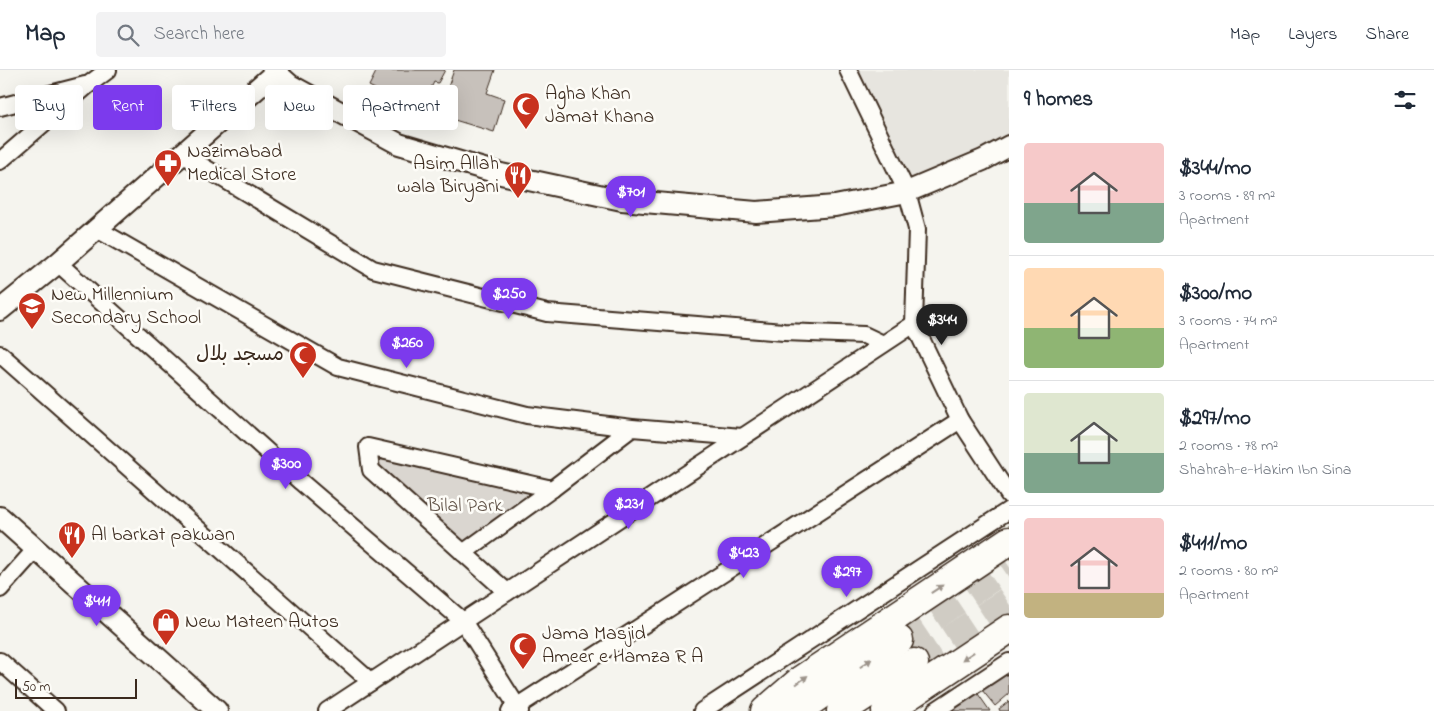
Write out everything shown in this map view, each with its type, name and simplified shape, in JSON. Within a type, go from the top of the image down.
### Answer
[{"type":"highway","points":[[765,711],[801,680],[1009,541]]},
{"type":"highway","points":[[886,711],[1009,629]]},
{"type":"highway","points":[[797,711],[899,640]]},
{"type":"highway","points":[[841,711],[914,663]]},
{"type":"street","points":[[0,161],[108,70]]},
{"type":"street","points":[[848,70],[907,192],[918,229],[914,324],[960,420],[1009,496]]},
{"type":"street","points":[[0,310],[98,229],[274,71],[290,84],[399,144],[501,174],[622,200],[756,212],[835,206],[907,192],[983,160],[1009,146]]},
{"type":"street","points":[[0,107],[88,85]]},
{"type":"street","points":[[182,154],[373,269],[547,313],[784,332],[864,335],[883,344]]},
{"type":"street","points":[[98,229],[338,367],[526,415],[632,428],[742,437]]},
{"type":"street","points":[[58,263],[301,482],[463,621],[516,710],[960,420]]},
{"type":"street","points":[[327,711],[914,324]]},
{"type":"street","points":[[0,354],[371,682]]},
{"type":"street","points":[[463,553],[632,428]]},
{"type":"street","points":[[507,592],[371,470],[368,447],[552,489]]},
{"type":"street","points":[[702,711],[1009,510]]},
{"type":"street","points":[[0,517],[217,711]]},
{"type":"street","points":[[0,589],[35,550]]},
{"type":"street","points":[[0,661],[56,711]]},
{"type":"street","points":[[935,711],[1009,662]]},
{"type":"shaded area","points":[[848,70],[1009,70],[1009,146],[907,192]]},
{"type":"green space","name":"Bilal Park","points":[[368,447],[552,489],[463,553],[371,470]]},
{"type":"building","points":[[377,70],[445,70],[438,83],[434,82],[432,85],[370,85]]},
{"type":"building","points":[[454,70],[495,70],[487,93],[504,99],[494,132],[458,121],[458,85],[449,85]]},
{"type":"building","points":[[1009,668],[1009,694],[995,706],[982,690]]},
{"type":"building","points":[[976,691],[990,711],[948,711]]},
{"type":"building","points":[[1009,701],[1009,711],[1000,711],[999,709]]},
{"type":"tunnel","points":[[899,640],[1009,566]]},
{"type":"tunnel","points":[[914,663],[1009,600]]},
{"type":"place","name":"Agha Khan Jamat Khana","points":[[526,130]]},
{"type":"place","name":"Nazimabad Medical Store","points":[[168,187]]},
{"type":"place","name":"Asim Allah wala Biryani","points":[[518,199]]},
{"type":"place","name":"New Millennium Secondary School","points":[[32,330]]},
{"type":"place","name":"مسجد بلال","points":[[303,379]]},
{"type":"place","name":"Al barkat pakwan","points":[[72,559]]},
{"type":"place","name":"New Mateen Autos","points":[[166,646]]},
{"type":"place","name":"Jama Masjid Ameer e Hamza R A","points":[[523,670]]}]
